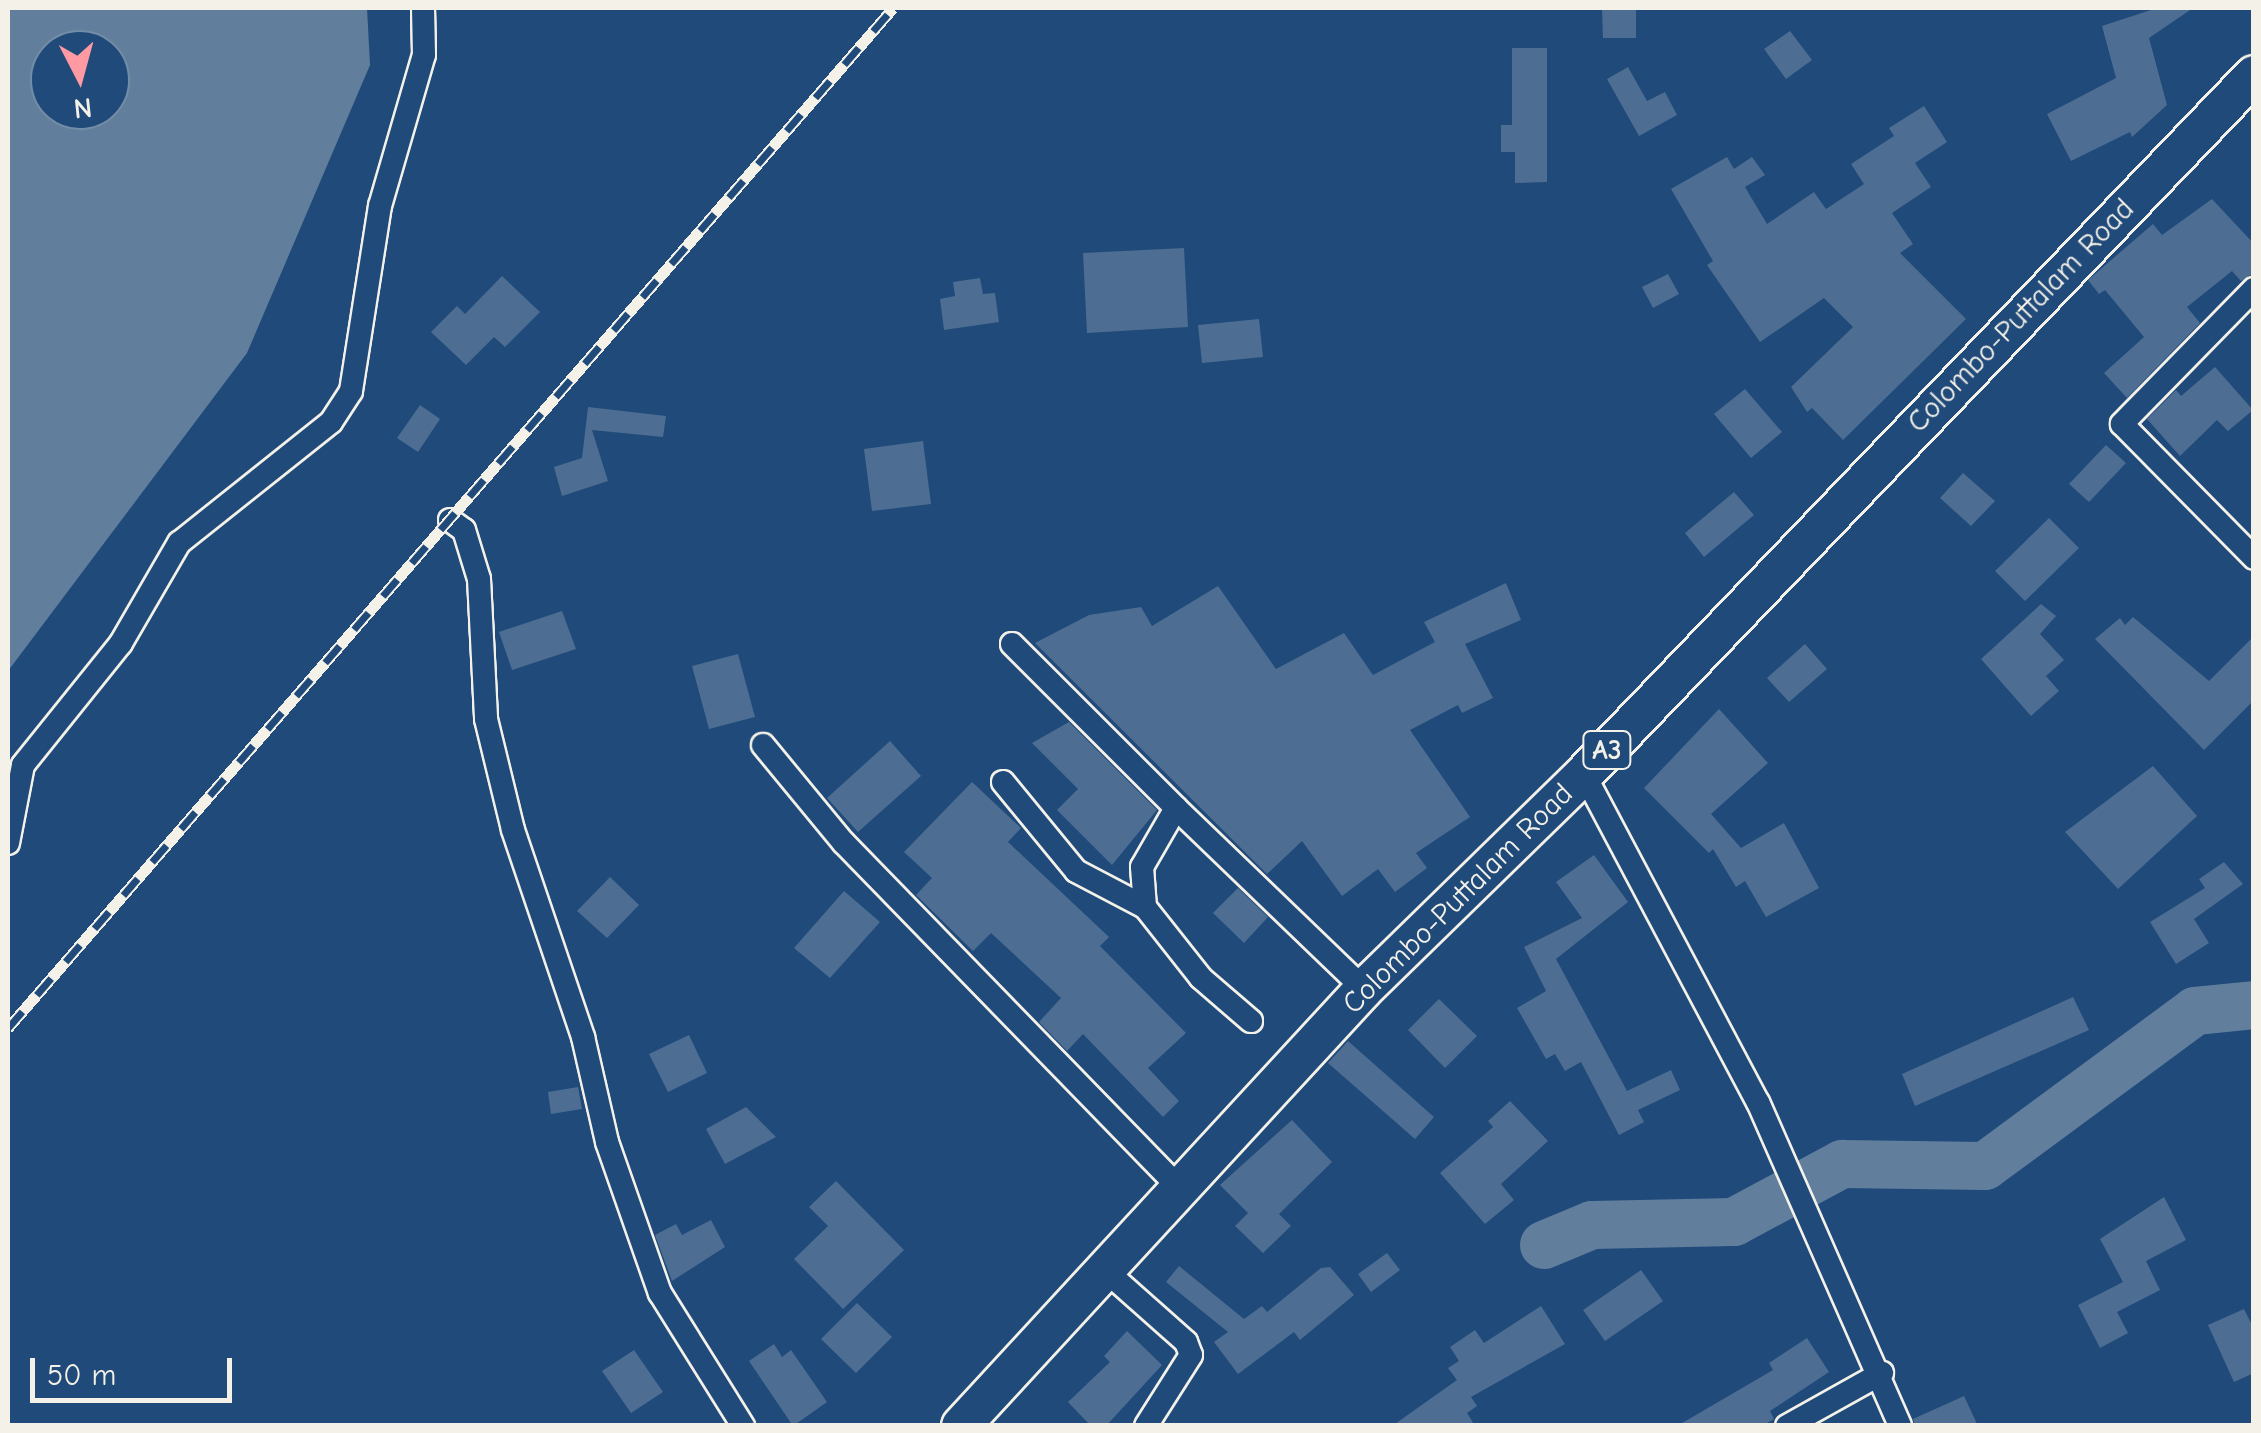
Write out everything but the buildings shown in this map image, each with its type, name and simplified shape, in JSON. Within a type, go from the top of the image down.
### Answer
[{"type":"highway","name":"Colombo-Puttalam Road","points":[[961,1426],[1182,1191],[1364,989],[1584,774],[2254,75]]},
{"type":"street","points":[[8,843],[22,765],[121,643],[178,543],[330,422],[352,391],[380,206],[424,55],[422,8]]},
{"type":"street","points":[[2254,289],[2122,424],[2254,558]]},
{"type":"street","points":[[450,520],[464,530],[480,579],[486,719],[512,830],[582,1037],[607,1142],[660,1293],[744,1426]]},
{"type":"street","points":[[1012,644],[1364,989]]},
{"type":"street","points":[[762,745],[844,842],[1182,1191]]},
{"type":"street","points":[[1584,774],[1758,1102],[1882,1373],[1900,1426]]},
{"type":"street","points":[[1003,782],[1076,871],[1144,907],[1201,978],[1252,1021]]},
{"type":"street","points":[[1144,907],[1142,867],[1176,808]]},
{"type":"street","points":[[1106,1271],[1186,1342],[1191,1355],[1146,1426]]},
{"type":"street","points":[[1787,1426],[1882,1373]]},
{"type":"water","points":[[8,8],[367,8],[370,65],[247,353],[8,671]]},
{"type":"waterway","points":[[1544,1245],[1592,1225],[1734,1222],[1842,1164],[1985,1166],[2195,1011],[2254,1005]]},
{"type":"railway","points":[[8,1028],[893,8]]}]
